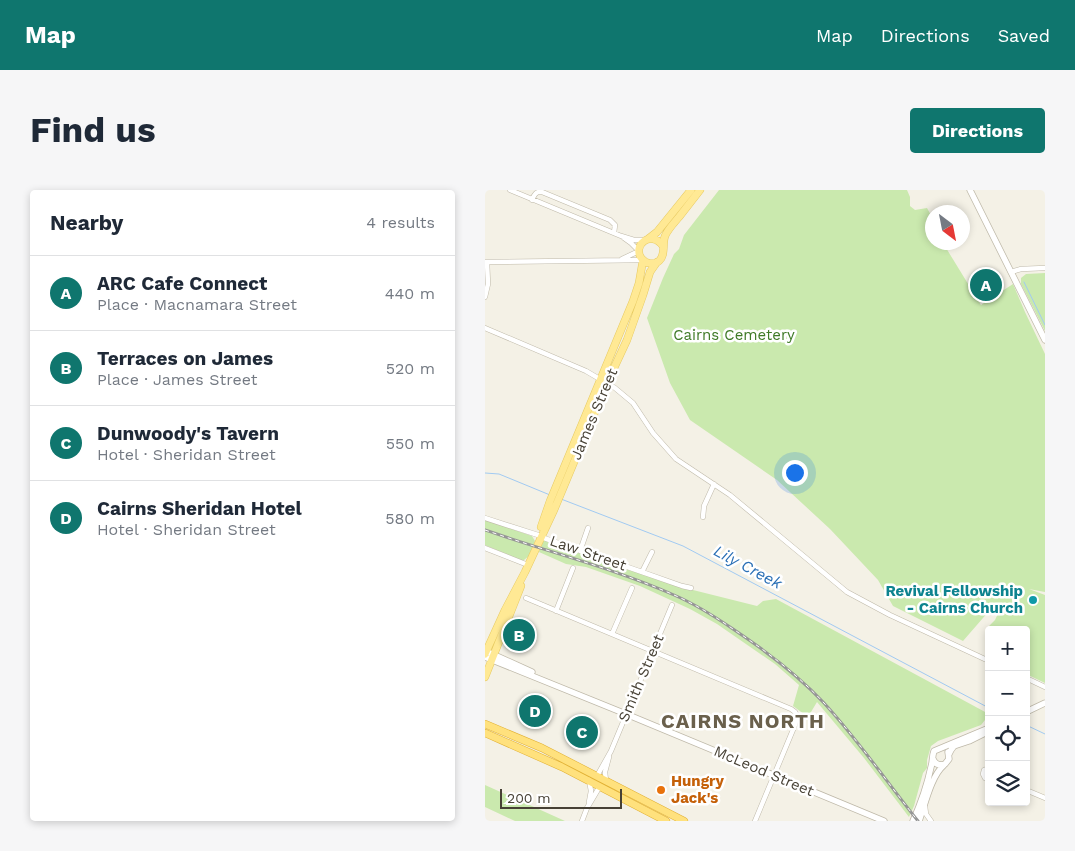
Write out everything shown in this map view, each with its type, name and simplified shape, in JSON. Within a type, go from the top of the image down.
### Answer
[{"type":"highway","points":[[485,724],[542,748],[666,821]]},
{"type":"highway","points":[[485,733],[598,781],[684,821]]},
{"type":"main road","points":[[691,190],[657,232],[641,245],[639,251],[643,260],[651,264],[657,262],[663,255],[665,236],[700,190]]},
{"type":"main road","points":[[647,240],[656,240],[663,246]]},
{"type":"main road","name":"James Street","points":[[485,677],[488,655],[518,594],[555,498],[604,381],[636,293],[643,260]]},
{"type":"main road","name":"James Street","points":[[604,381],[627,340],[650,272],[657,262]]},
{"type":"street","points":[[510,190],[614,234],[634,240],[647,240]]},
{"type":"street","points":[[970,190],[1045,340]]},
{"type":"street","points":[[533,200],[535,193],[540,191],[611,220],[615,225],[614,234]]},
{"type":"street","points":[[618,260],[639,251],[621,236]]},
{"type":"street","points":[[485,297],[488,284],[486,262],[643,260]]},
{"type":"street","points":[[1011,272],[1021,269],[1045,268]]},
{"type":"street","points":[[485,328],[586,371],[604,381],[633,402],[651,430],[676,459],[730,495],[852,595],[985,660]]},
{"type":"street","points":[[703,517],[704,506],[714,484]]},
{"type":"street","name":"Law Street","points":[[485,518],[691,588]]},
{"type":"street","points":[[581,551],[587,528]]},
{"type":"street","points":[[485,548],[527,568]]},
{"type":"street","points":[[642,572],[652,552]]},
{"type":"street","points":[[556,611],[573,568]]},
{"type":"street","points":[[612,634],[632,588]]},
{"type":"street","points":[[526,598],[791,708],[797,716],[795,725],[756,820]]},
{"type":"street","name":"Smith Street","points":[[582,821],[672,605]]},
{"type":"street","name":"McLeod Street","points":[[488,655],[533,672],[561,687],[884,821]]},
{"type":"street","points":[[1030,680],[1045,687]]},
{"type":"street","points":[[1030,710],[1045,703]]},
{"type":"street","points":[[915,820],[924,796],[934,751],[960,740],[985,733]]},
{"type":"street","points":[[915,820],[925,805],[936,775],[943,765],[949,761],[949,754],[954,746],[985,733]]},
{"type":"street","points":[[939,748],[944,749],[949,754]]},
{"type":"street","name":"Smith Street","points":[[587,808],[591,793],[605,772],[611,751]]},
{"type":"street","points":[[933,759],[938,765],[943,765]]},
{"type":"street","points":[[1030,792],[1045,798]]},
{"type":"street","points":[[925,805],[926,814],[931,821]]},
{"type":"green space","name":"Cairns Cemetery","points":[[719,190],[907,190],[910,197],[910,206],[915,210],[925,208],[925,250],[947,250],[981,305],[1013,284],[1045,354],[1045,592],[1029,589],[1045,595],[1045,683],[1030,676],[1030,626],[989,626],[995,620],[1003,603],[996,603],[963,641],[893,606],[878,580],[830,529],[777,480],[690,420],[670,383],[647,318],[663,278],[674,254],[679,249],[684,235]]},
{"type":"green space","points":[[1045,273],[1045,331],[1021,284],[1021,278],[1026,274]]},
{"type":"green space","points":[[485,520],[532,536],[535,541],[529,556],[524,560],[520,560],[485,545]]},
{"type":"green space","points":[[544,540],[681,587],[757,606],[763,601],[776,599],[985,712],[985,720],[981,725],[938,741],[931,746],[927,768],[923,773],[909,817],[864,758],[817,702],[808,717],[793,706],[799,685],[775,664],[717,624],[690,609],[640,586],[586,567],[566,564],[539,552]]},
{"type":"green space","points":[[485,785],[565,821],[515,821],[485,807]]},
{"type":"waterway","points":[[1024,282],[1045,325]]},
{"type":"waterway","name":"Lily Creek","points":[[485,473],[499,474],[550,495]]},
{"type":"waterway","name":"Lily Creek","points":[[561,499],[683,546],[985,706]]},
{"type":"waterway","name":"Lily Creek","points":[[1030,727],[1045,734]]},
{"type":"railway","points":[[485,530],[651,585],[689,602],[726,624],[781,663],[814,692],[849,732],[918,821]]},
{"type":"place","name":"ARC Cafe Connect","points":[[986,285]]},
{"type":"place","name":"Revival Fellowship - Cairns Church","points":[[1033,600]]},
{"type":"place","name":"Terraces on James","points":[[519,635]]},
{"type":"place","name":"Cairns Sheridan Hotel","points":[[535,711]]},
{"type":"place","name":"Dunwoody's Tavern","points":[[582,732]]},
{"type":"place","name":"Hungry Jack's","points":[[661,790]]},
{"type":"district","name":"CAIRNS NORTH","points":[[743,721]]}]
